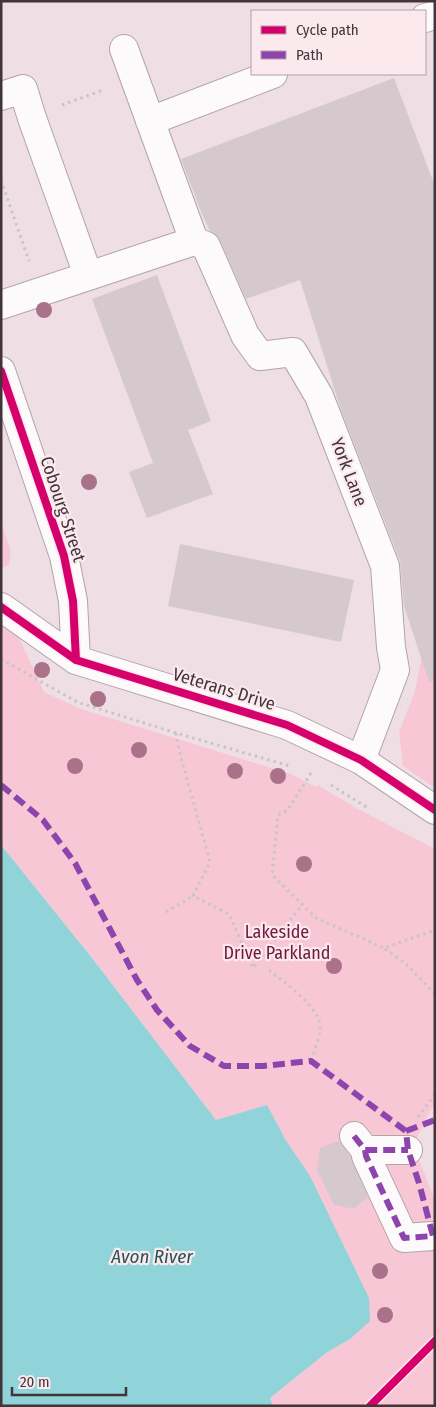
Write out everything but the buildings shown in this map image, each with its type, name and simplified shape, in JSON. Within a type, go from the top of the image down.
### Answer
[{"type":"street","points":[[1,305],[194,241],[124,50]]},
{"type":"street","points":[[150,121],[270,75]]},
{"type":"street","points":[[1,96],[23,88],[88,275]]},
{"type":"street","name":"York Lane","points":[[194,241],[206,246],[245,335],[260,356],[293,352],[319,396],[385,566],[391,647],[395,670],[361,760]]},
{"type":"street","name":"Cobourg Street","points":[[1,371],[64,556],[73,601],[76,660]]},
{"type":"street","name":"Veterans Drive","points":[[1,607],[76,660],[288,724],[361,760],[435,810]]},
{"type":"street","points":[[408,1150],[360,1143],[404,1238],[433,1236]]},
{"type":"path","points":[[32,118],[105,90]]},
{"type":"path","points":[[1,180],[30,265]]},
{"type":"path","points":[[1,658],[77,702],[293,767]]},
{"type":"path","points":[[166,912],[192,896],[210,862],[176,733]]},
{"type":"path","points":[[302,770],[311,772],[319,777]]},
{"type":"path","points":[[311,772],[287,810],[278,815],[272,875],[316,918],[384,948],[405,963],[435,994]]},
{"type":"path","points":[[326,782],[374,812]]},
{"type":"path","points":[[192,896],[229,914],[253,968],[302,905]]},
{"type":"path","points":[[384,948],[435,930]]},
{"type":"path","points":[[269,970],[311,1007],[320,1024],[311,1061]]},
{"type":"path","points":[[414,1123],[435,1094]]},
{"type":"green space","points":[[1,523],[11,551],[9,565],[1,568]]},
{"type":"green space","name":"Lakeside Drive Parkland","points":[[1,598],[44,692],[81,709],[291,774],[316,787],[318,785],[356,808],[435,849],[435,1102],[413,1145],[435,1200],[435,1406],[273,1406],[270,1398],[326,1353],[350,1339],[285,1139],[267,1106],[216,1120],[92,958],[1,845]]},
{"type":"green space","points":[[435,646],[435,788],[403,766],[399,732],[415,691],[423,649]]},
{"type":"water","name":"Avon River","points":[[1,845],[92,958],[216,1120],[267,1105],[285,1139],[310,1176],[369,1298],[370,1321],[350,1339],[326,1353],[270,1398],[273,1406],[1,1406]]},
{"type":"marked path","points":[[1,785],[43,820],[75,863],[137,980],[157,1010],[190,1046],[224,1066],[263,1066],[311,1061],[406,1131]]},
{"type":"marked path","points":[[406,1131],[435,1120]]},
{"type":"marked path","points":[[365,1150],[366,1156],[404,1238],[433,1236],[408,1150],[406,1131]]},
{"type":"marked path","points":[[354,1136],[365,1150],[408,1150]]},
{"type":"cycle path","points":[[1,371],[64,556],[73,601],[76,660]]},
{"type":"cycle path","points":[[1,607],[76,660],[287,725],[361,760],[435,810]]},
{"type":"cycle path","points":[[370,1406],[435,1341]]}]
